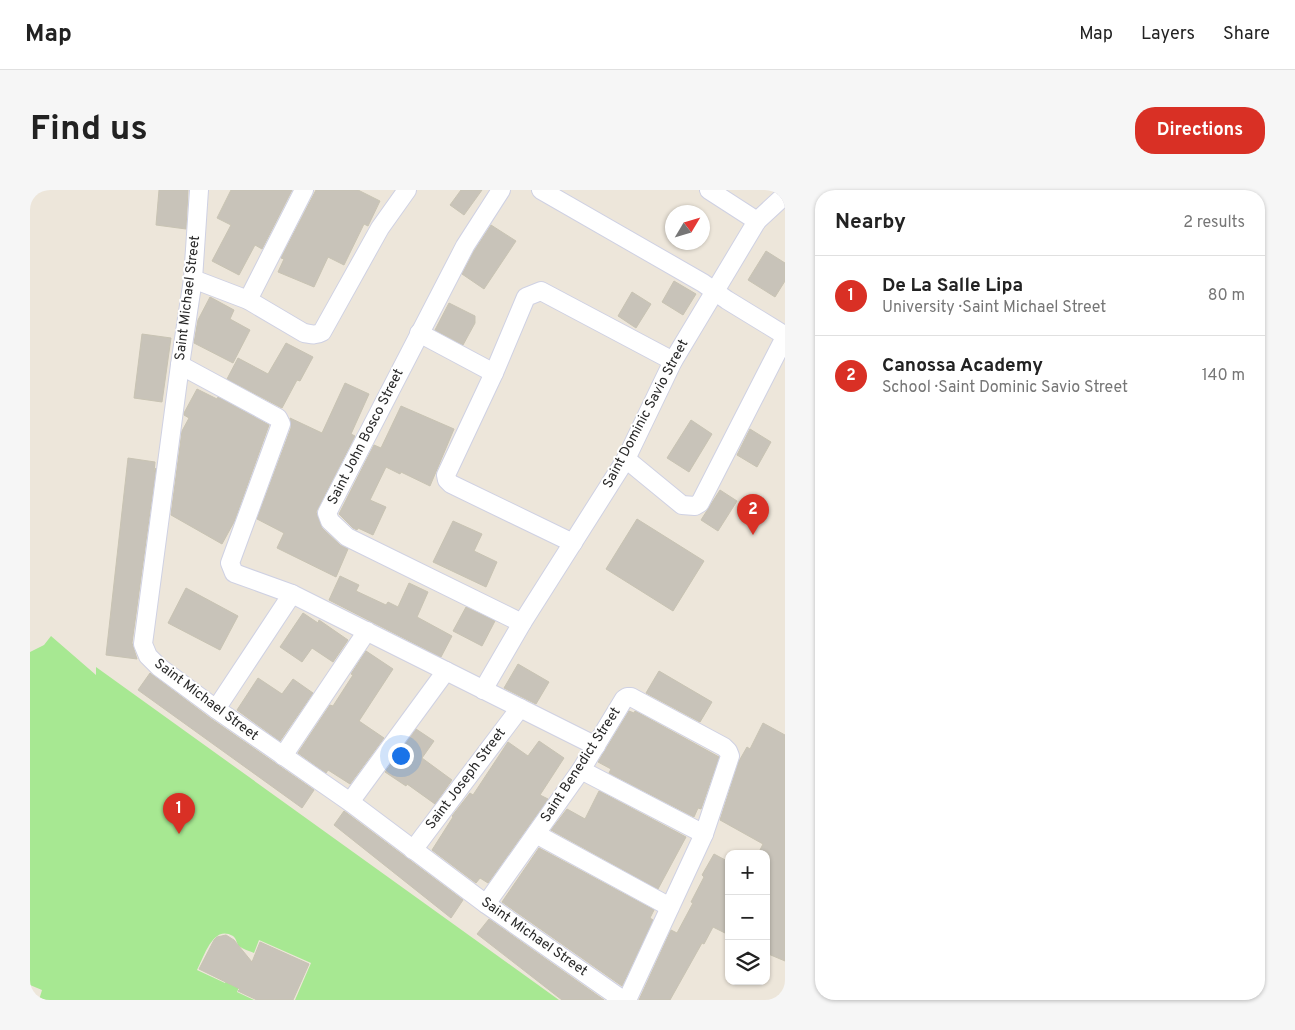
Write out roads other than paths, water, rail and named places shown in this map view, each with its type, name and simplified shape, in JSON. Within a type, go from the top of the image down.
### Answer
[{"type":"street","name":"Saint Michael Street","points":[[199,190],[193,279],[144,644],[148,656],[160,668],[350,802],[486,904],[625,1000]]},
{"type":"street","points":[[248,300],[304,190]]},
{"type":"street","points":[[193,279],[248,300],[304,333],[313,335],[322,332],[380,228],[407,190]]},
{"type":"street","name":"Saint John Bosco Street","points":[[501,190],[465,246],[327,513],[330,521],[347,537],[522,623]]},
{"type":"street","points":[[541,190],[703,283],[782,334],[784,339],[700,503],[695,506],[682,505],[626,459]]},
{"type":"street","points":[[710,190],[757,221]]},
{"type":"street","name":"Saint Dominic Savio Street","points":[[483,690],[522,623],[626,459],[673,361],[757,221],[785,196]]},
{"type":"street","points":[[573,542],[451,484],[447,480],[446,475],[494,373],[526,297],[541,291],[673,361]]},
{"type":"street","points":[[419,333],[494,373]]},
{"type":"street","points":[[180,365],[278,418],[280,422],[281,426],[230,563],[234,573],[292,594],[596,746]]},
{"type":"street","points":[[216,709],[292,594]]},
{"type":"street","points":[[283,756],[367,632]]},
{"type":"street","points":[[350,802],[446,670]]},
{"type":"street","name":"Saint Benedict Street","points":[[486,904],[581,770],[627,697],[631,697],[724,747],[730,756],[704,834],[625,1000]]},
{"type":"street","name":"Saint Joseph Street","points":[[412,850],[520,708]]},
{"type":"street","points":[[581,770],[704,834]]},
{"type":"street","points":[[536,834],[670,907]]},
{"type":"place","name":"Canossa Academy","points":[[753,535]]},
{"type":"place","name":"De La Salle Lipa","points":[[179,834]]}]
